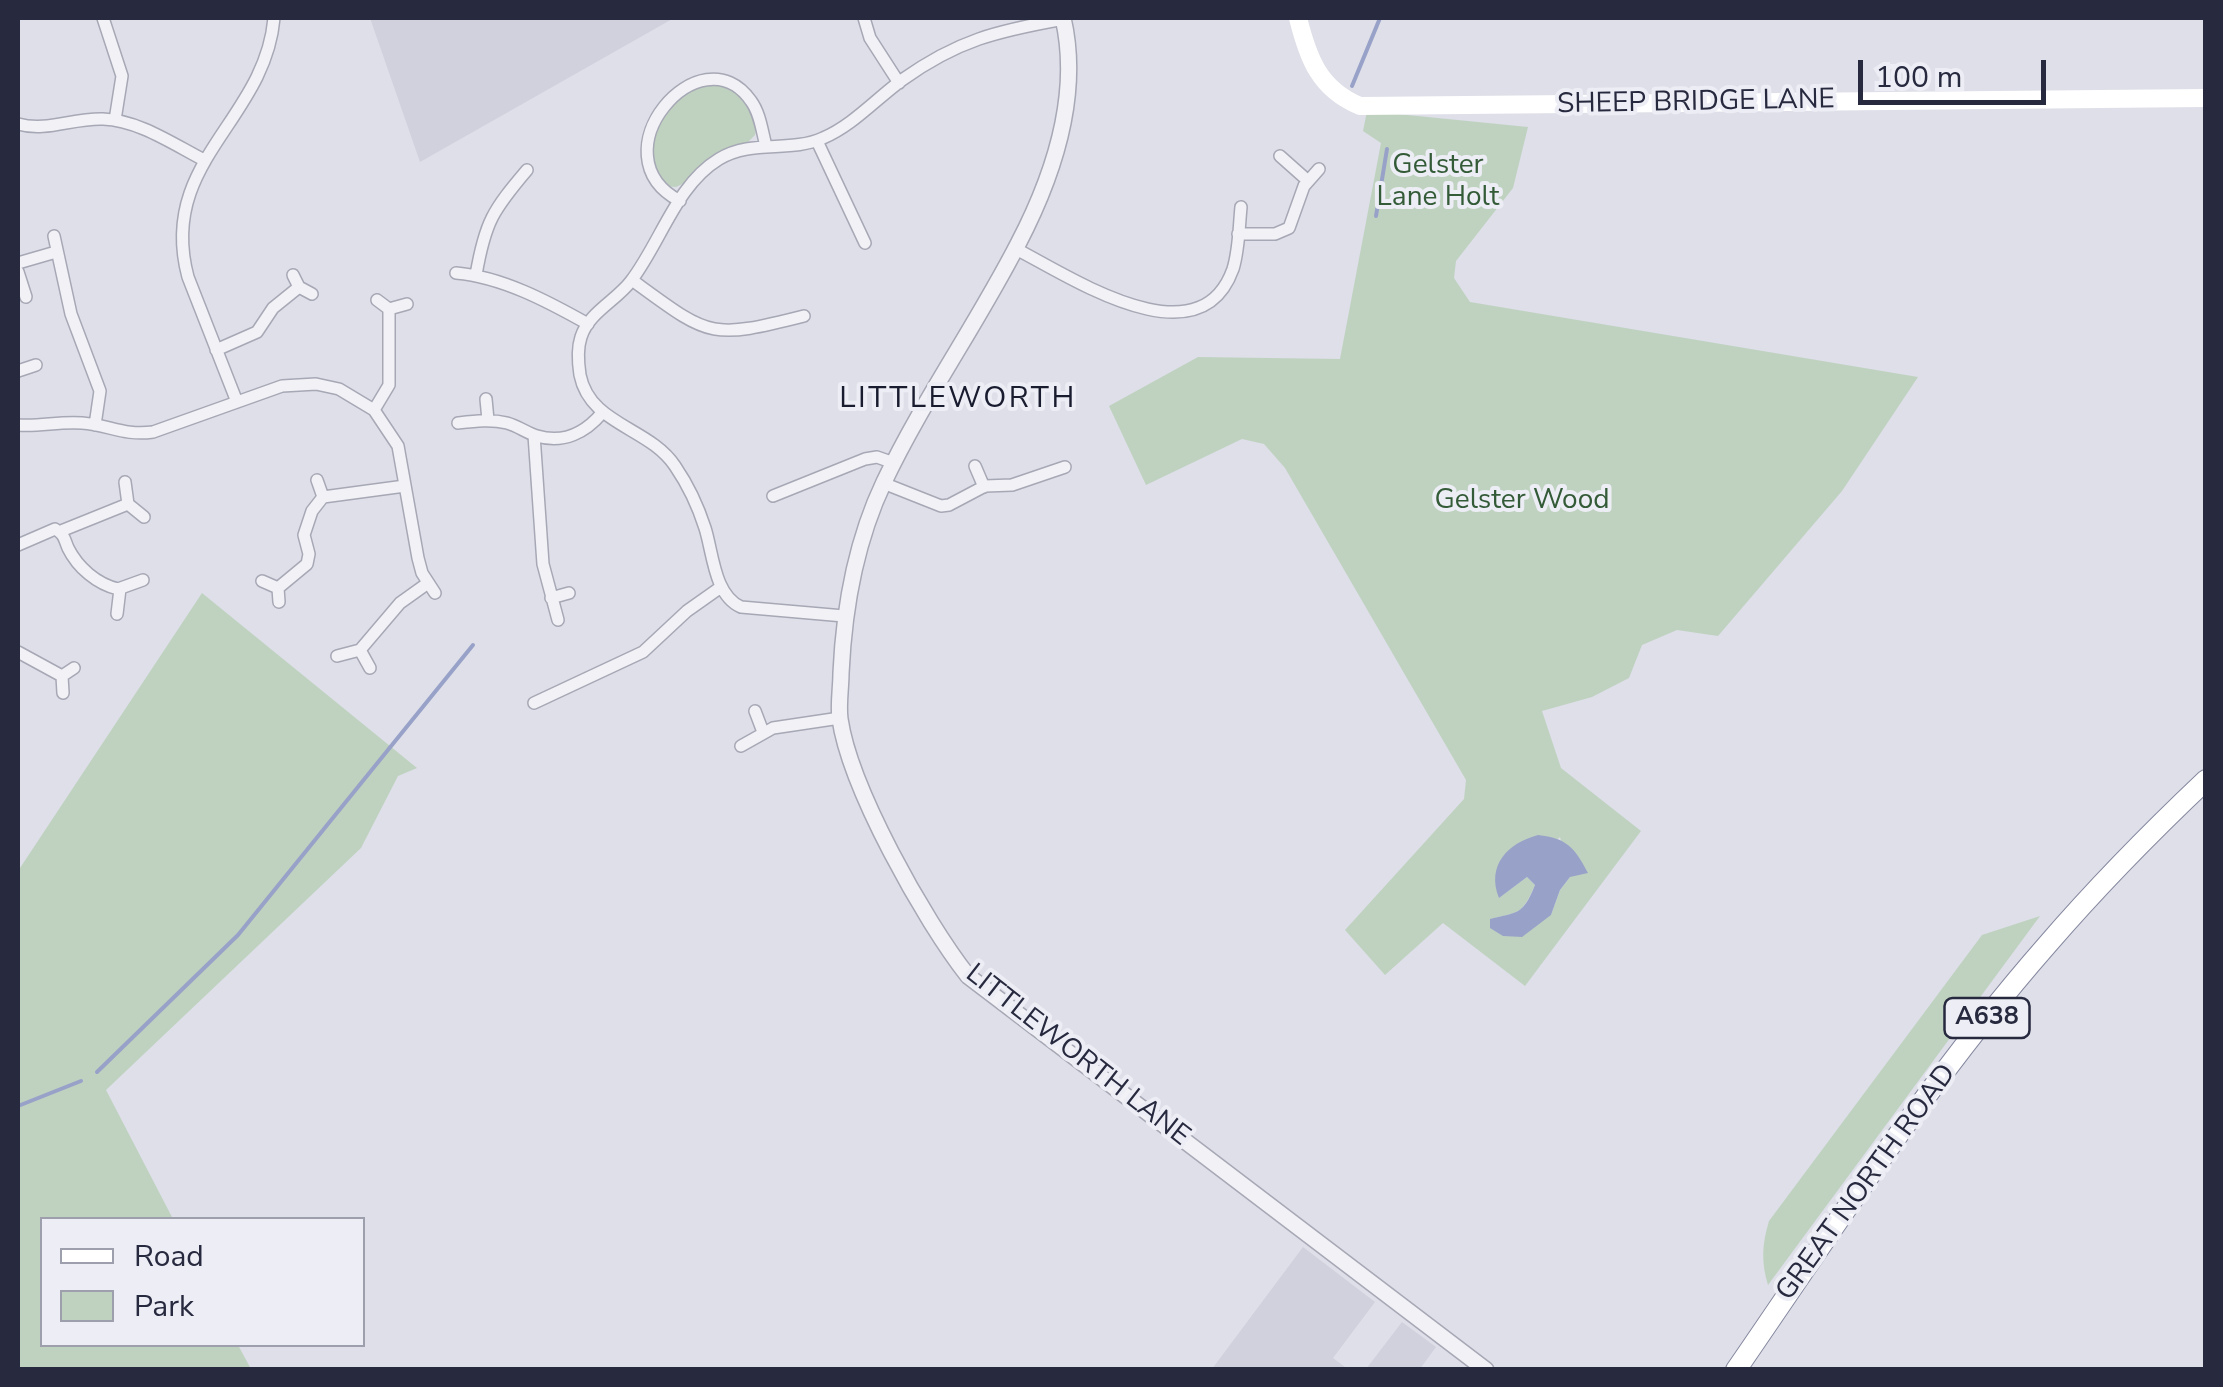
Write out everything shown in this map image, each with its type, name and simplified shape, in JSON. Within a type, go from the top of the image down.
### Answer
[{"type":"highway","name":"GREAT NORTH ROAD","points":[[1736,1370],[1993,1010],[2128,854],[2206,780]]},
{"type":"main road","name":"SHEEP BRIDGE LANE","points":[[1298,18],[1318,75],[1360,106],[2206,98]]},
{"type":"street","points":[[104,18],[122,76],[115,120]]},
{"type":"street","points":[[237,402],[183,259],[184,208],[204,160],[255,83],[272,39],[274,18]]},
{"type":"street","points":[[864,18],[870,38],[899,83]]},
{"type":"street","points":[[844,616],[742,608],[734,604],[721,587],[697,506],[672,462],[650,440],[602,413],[588,398],[580,371],[581,336],[632,280],[697,178],[722,157],[740,150],[817,141],[956,46],[1004,30],[1063,18]]},
{"type":"street","name":"LITTLEWORTH LANE","points":[[1063,18],[1070,62],[1063,125],[1043,193],[1016,249],[894,463],[864,534],[844,616],[840,718],[850,758],[888,842],[933,926],[968,976],[1486,1370]]},
{"type":"street","points":[[680,200],[654,177],[648,150],[654,120],[664,102],[676,93],[693,84],[728,82],[752,102],[766,146]]},
{"type":"street","points":[[18,124],[33,128],[78,120],[115,120],[136,126],[204,160]]},
{"type":"street","points":[[817,141],[865,243]]},
{"type":"street","points":[[1280,156],[1307,180]]},
{"type":"street","points":[[1238,234],[1275,234],[1289,228],[1307,180],[1319,169]]},
{"type":"street","points":[[476,275],[486,226],[495,207],[527,170]]},
{"type":"street","points":[[516,183],[527,195]]},
{"type":"street","points":[[1016,249],[1122,303],[1152,311],[1177,312],[1212,300],[1225,286],[1235,260],[1240,207]]},
{"type":"street","points":[[54,236],[71,314],[100,391],[95,425]]},
{"type":"street","points":[[18,263],[56,252]]},
{"type":"street","points":[[18,272],[26,297]]},
{"type":"street","points":[[456,273],[476,275],[553,304],[588,324]]},
{"type":"street","points":[[632,280],[708,330],[740,332],[804,316]]},
{"type":"street","points":[[216,350],[257,332],[296,281],[312,294]]},
{"type":"street","points":[[377,300],[389,309]]},
{"type":"street","points":[[389,309],[407,304]]},
{"type":"street","points":[[374,410],[388,385],[389,309]]},
{"type":"street","points":[[18,371],[36,365]]},
{"type":"street","points":[[18,425],[95,425],[121,433],[153,432],[282,386],[316,384],[338,388],[374,410],[398,446],[418,558],[432,588],[400,603],[360,650],[337,656]]},
{"type":"street","points":[[486,399],[488,420]]},
{"type":"street","points":[[458,423],[488,420],[512,424],[534,435],[574,436],[588,430],[602,413]]},
{"type":"street","points":[[534,435],[543,564],[558,620]]},
{"type":"street","points":[[773,496],[864,459],[877,456],[894,463]]},
{"type":"street","points":[[974,466],[984,487]]},
{"type":"street","points":[[884,484],[950,506],[984,487],[1012,486],[1066,467]]},
{"type":"street","points":[[316,480],[323,497]]},
{"type":"street","points":[[125,482],[128,504],[144,516]]},
{"type":"street","points":[[278,588],[306,564],[309,554],[304,534],[312,511],[323,497],[405,486]]},
{"type":"street","points":[[18,545],[48,529],[60,531],[128,504]]},
{"type":"street","points":[[60,531],[72,555],[88,573],[111,587],[143,580]]},
{"type":"street","points":[[262,580],[278,588]]},
{"type":"street","points":[[534,703],[643,652],[687,611],[721,587]]},
{"type":"street","points":[[117,614],[120,588]]},
{"type":"street","points":[[278,588],[279,602]]},
{"type":"street","points":[[551,598],[569,593]]},
{"type":"street","points":[[360,650],[370,668]]},
{"type":"street","points":[[18,652],[62,676]]},
{"type":"street","points":[[577,664],[584,680]]},
{"type":"street","points":[[62,676],[74,668]]},
{"type":"street","points":[[62,676],[63,692]]},
{"type":"street","points":[[755,711],[763,732]]},
{"type":"street","points":[[741,746],[763,732],[840,718]]},
{"type":"shaded area","points":[[370,18],[674,18],[420,162]]},
{"type":"shaded area","points":[[1303,1247],[1375,1302],[1333,1358],[1345,1367],[1212,1369]]},
{"type":"shaded area","points":[[1402,1322],[1436,1347],[1420,1369],[1366,1369]]},
{"type":"green space","points":[[727,82],[758,118],[755,135],[740,150],[697,177],[676,187],[660,186],[650,163],[654,120],[693,84]]},
{"type":"green space","name":"Gelster Wood","points":[[1367,111],[1528,127],[1513,188],[1456,261],[1454,278],[1470,302],[1918,377],[1842,491],[1718,636],[1677,630],[1642,645],[1629,678],[1592,697],[1542,711],[1561,768],[1641,831],[1525,986],[1443,923],[1385,975],[1345,930],[1464,799],[1466,780],[1285,468],[1264,444],[1242,439],[1146,485],[1109,406],[1198,357],[1340,359],[1381,143],[1363,131]],"holes":[[[1560,837],[1570,877],[1560,890],[1551,915],[1491,919],[1523,907],[1535,885],[1527,877],[1500,897]]]},
{"type":"green space","points":[[202,593],[417,768],[398,776],[361,848],[106,1090],[172,1217],[40,1217],[40,1347],[239,1347],[251,1369],[18,1369],[18,871]]},
{"type":"green space","points":[[2040,916],[1768,1285],[1763,1253],[1769,1221],[1982,935]]},
{"type":"water","points":[[1538,835],[1569,846],[1588,873],[1570,877],[1560,890],[1551,915],[1522,937],[1503,936],[1490,928],[1490,919],[1519,911],[1535,885],[1527,877],[1499,898],[1495,875],[1498,866],[1509,850]]},
{"type":"waterway","points":[[1352,86],[1380,18]]},
{"type":"waterway","points":[[1376,216],[1387,149]]},
{"type":"waterway","points":[[97,1072],[238,935],[473,645]]},
{"type":"waterway","points":[[18,1106],[81,1081]]},
{"type":"district","name":"LITTLEWORTH","points":[[958,400]]},
{"type":"park label","name":"Gelster Lane Holt","points":[[1438,182]]}]
